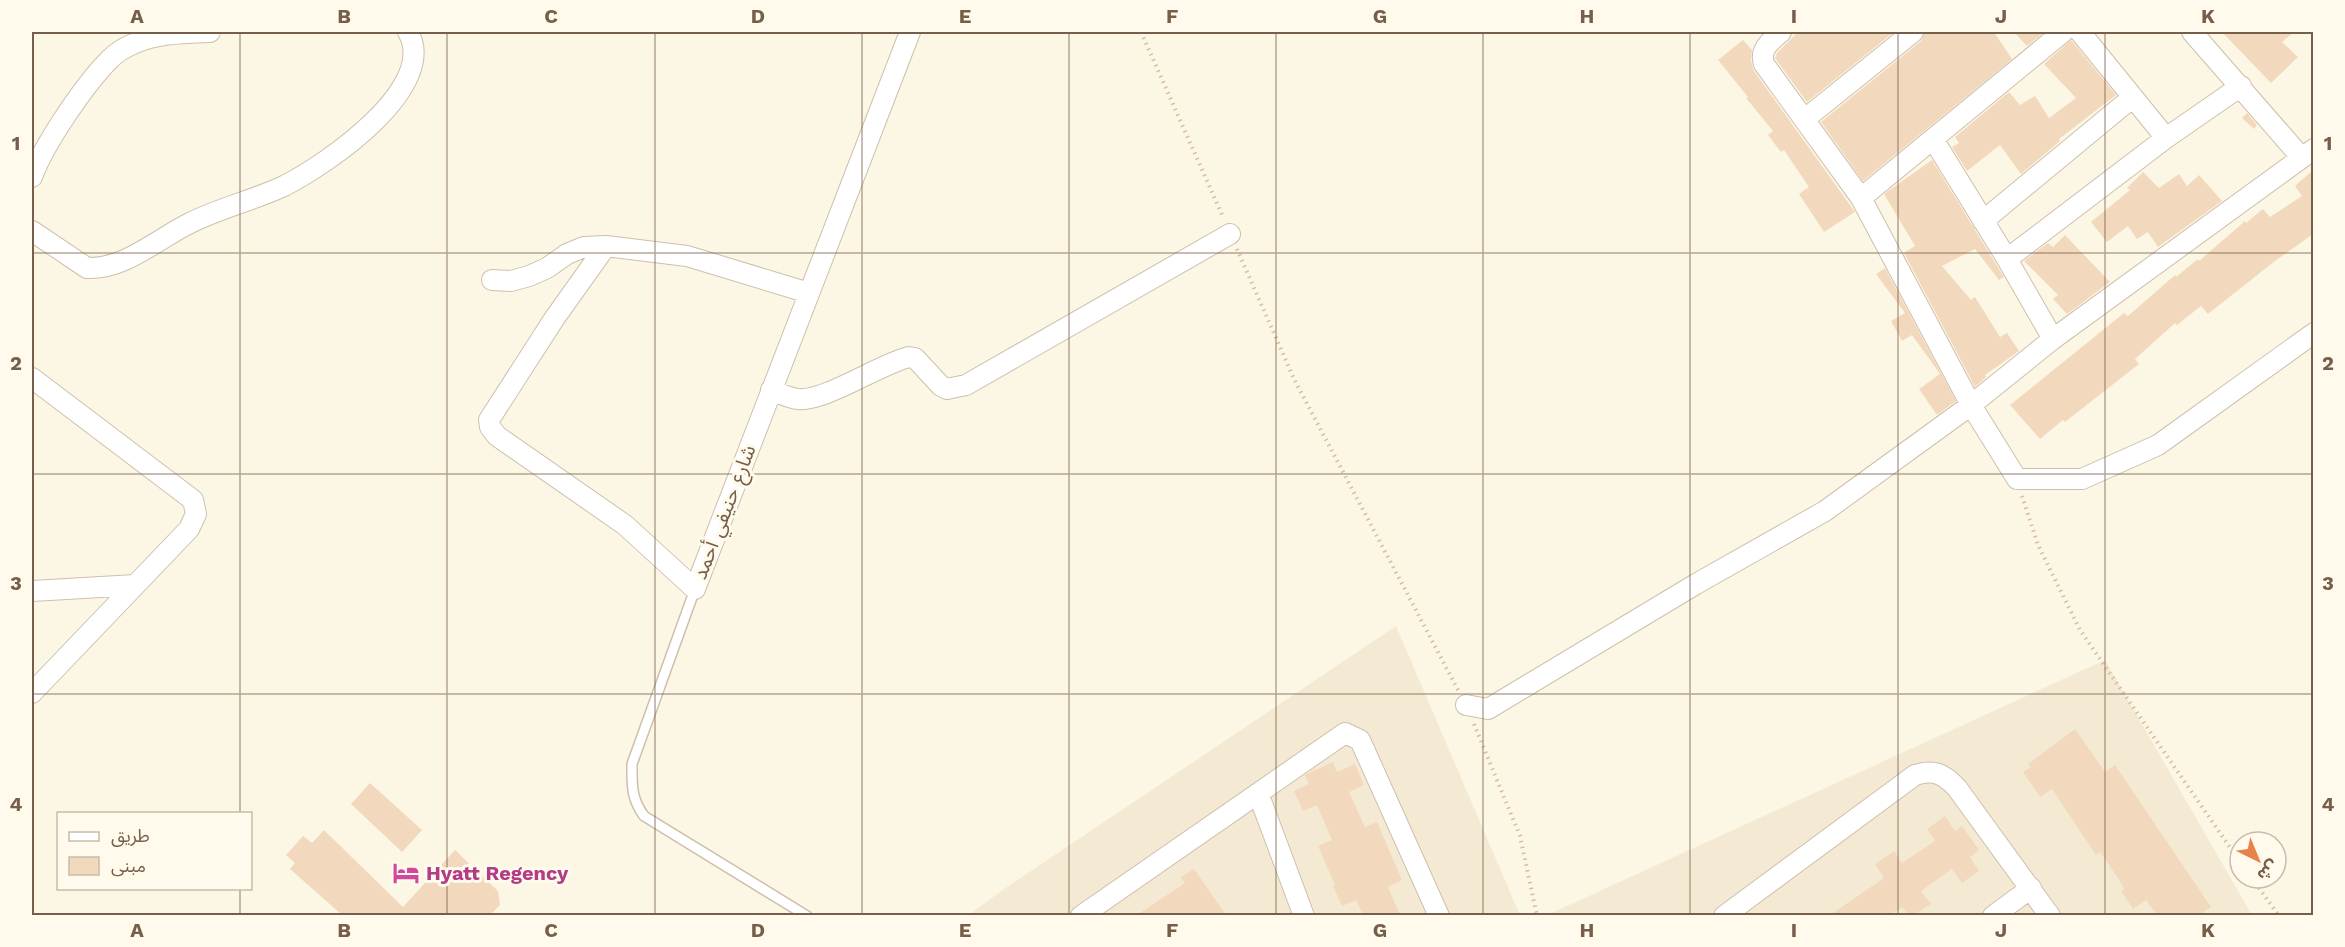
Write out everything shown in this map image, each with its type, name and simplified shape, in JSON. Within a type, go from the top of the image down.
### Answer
[{"type":"street","points":[[32,177],[38,160],[50,141],[111,57],[133,44],[168,34],[210,32]]},
{"type":"street","points":[[32,231],[87,268],[96,268],[128,258],[191,222],[285,185],[324,162],[363,132],[404,87],[412,69],[412,39],[408,32]]},
{"type":"street","name":"شارع حنيفي أحمد","points":[[695,589],[910,32]]},
{"type":"street","points":[[1781,32],[1765,46],[1762,59],[1861,198],[1971,405],[2017,479],[2082,479],[2158,445],[2313,333]]},
{"type":"street","points":[[1805,119],[1913,32]]},
{"type":"street","points":[[1861,198],[2063,32]]},
{"type":"street","points":[[2080,32],[2166,138]]},
{"type":"street","points":[[1466,705],[1488,709],[1696,584],[1825,511],[1971,405],[2053,339],[2307,153],[2241,86],[2200,34]]},
{"type":"street","points":[[2007,259],[2166,138],[2241,86]]},
{"type":"street","points":[[1983,221],[2133,97]]},
{"type":"street","points":[[1933,139],[2053,339]]},
{"type":"street","points":[[771,390],[797,399],[804,399],[909,357],[915,358],[941,386],[947,389],[966,385],[1230,234]]},
{"type":"street","points":[[492,280],[511,281],[529,276],[576,250],[584,247],[606,246],[687,256],[808,293]]},
{"type":"street","points":[[606,246],[554,319],[489,420],[490,427],[497,436],[625,525],[695,589]]},
{"type":"street","points":[[32,378],[193,501],[196,514],[189,529],[32,693]]},
{"type":"street","points":[[32,591],[135,585]]},
{"type":"street","points":[[1081,915],[1346,733],[1359,740],[1439,915]]},
{"type":"street","points":[[1724,915],[1747,909],[1915,776],[1926,772],[1937,772],[1947,777],[1957,788],[2050,915]]},
{"type":"street","points":[[1258,793],[1304,915]]},
{"type":"street","points":[[1993,915],[2031,888]]},
{"type":"lane","name":"شارع حنيفي أحمد","points":[[695,589],[632,764],[635,803],[644,816],[807,915]]},
{"type":"path","points":[[1141,32],[1294,379],[1466,705],[1520,836],[1537,915]]},
{"type":"path","points":[[2017,479],[2038,544],[2080,630],[2228,845]]},
{"type":"path","points":[[2261,890],[2279,915]]},
{"type":"shaded area","points":[[1396,626],[1520,915],[967,916],[1004,889]]},
{"type":"shaded area","points":[[2105,660],[2228,873],[2228,890],[2238,890],[2252,915],[1545,916]]},
{"type":"building","points":[[1798,32],[1894,32],[1807,102],[1775,58],[1777,53]]},
{"type":"building","points":[[1925,32],[1994,32],[2012,59],[1863,181],[1821,122],[1921,41]]},
{"type":"building","points":[[2014,32],[2045,32],[2027,46]]},
{"type":"building","points":[[2222,32],[2294,32],[2282,42],[2298,57],[2271,83]]},
{"type":"building","points":[[1743,40],[1752,50],[1751,61],[1754,71],[1855,212],[1824,232],[1799,194],[1809,187],[1784,150],[1781,152],[1768,135],[1773,131],[1718,60]]},
{"type":"building","points":[[2071,40],[2116,95],[2059,139],[2060,141],[2021,174],[2000,145],[1967,171],[1952,147],[1959,143],[1955,137],[2009,92],[2020,105],[2035,96],[2049,118],[2076,98],[2044,64]]},
{"type":"building","points":[[2247,113],[2257,125],[2254,129],[2242,118]]},
{"type":"building","points":[[1932,160],[2004,277],[1999,280],[1975,249],[1942,266],[1971,300],[1975,297],[2000,337],[2007,333],[2019,351],[1985,375],[1986,377],[1975,387],[1904,253],[1915,246],[1884,194]]},
{"type":"building","points":[[2313,170],[2313,234],[2208,314],[2201,306],[2177,325],[2175,323],[2135,359],[2139,364],[2040,439],[2010,405],[2124,313],[2128,316],[2175,275],[2176,277],[2198,259],[2199,261],[2245,221],[2246,223],[2263,209],[2270,217],[2302,196],[2295,186]]},
{"type":"building","points":[[2143,172],[2159,188],[2179,174],[2187,186],[2199,175],[2222,201],[2158,247],[2148,232],[2137,239],[2128,226],[2107,242],[2091,222],[2130,190],[2127,188]]},
{"type":"building","points":[[2065,235],[2110,282],[2067,314],[2053,299],[2058,295],[2024,261],[2048,243],[2053,247]]},
{"type":"building","points":[[1885,268],[1956,401],[1937,415],[1919,389],[1940,374],[1912,335],[1902,341],[1891,321],[1905,313],[1876,274]]},
{"type":"building","points":[[2075,729],[2105,772],[2115,765],[2211,907],[2199,915],[2157,915],[2146,900],[2133,909],[2121,891],[2124,889],[2120,881],[2100,852],[2096,855],[2052,789],[2040,797],[2023,772],[2031,767],[2028,764]]},
{"type":"building","points":[[1333,762],[1337,772],[1355,764],[1364,785],[1349,792],[1365,827],[1377,822],[1402,880],[1388,887],[1400,915],[1363,915],[1356,900],[1342,906],[1333,886],[1335,885],[1318,846],[1332,840],[1317,805],[1303,811],[1294,791],[1309,784],[1305,775]]},
{"type":"building","points":[[370,783],[422,830],[402,852],[351,804]]},
{"type":"building","points":[[1945,816],[1955,831],[1962,826],[1979,850],[1970,857],[1979,871],[1962,883],[1952,869],[1921,891],[1931,904],[1914,915],[1908,915],[1902,907],[1890,915],[1830,915],[1884,878],[1875,864],[1894,851],[1902,863],[1935,841],[1927,829]]},
{"type":"building","points":[[324,830],[403,907],[455,850],[498,891],[500,905],[490,915],[342,915],[290,869],[295,863],[286,855],[303,836],[312,843]]},
{"type":"building","points":[[1194,869],[1226,915],[1137,915],[1185,883],[1181,877]]},
{"type":"place","name":"Hyatt Regency","points":[[406,873]]}]
